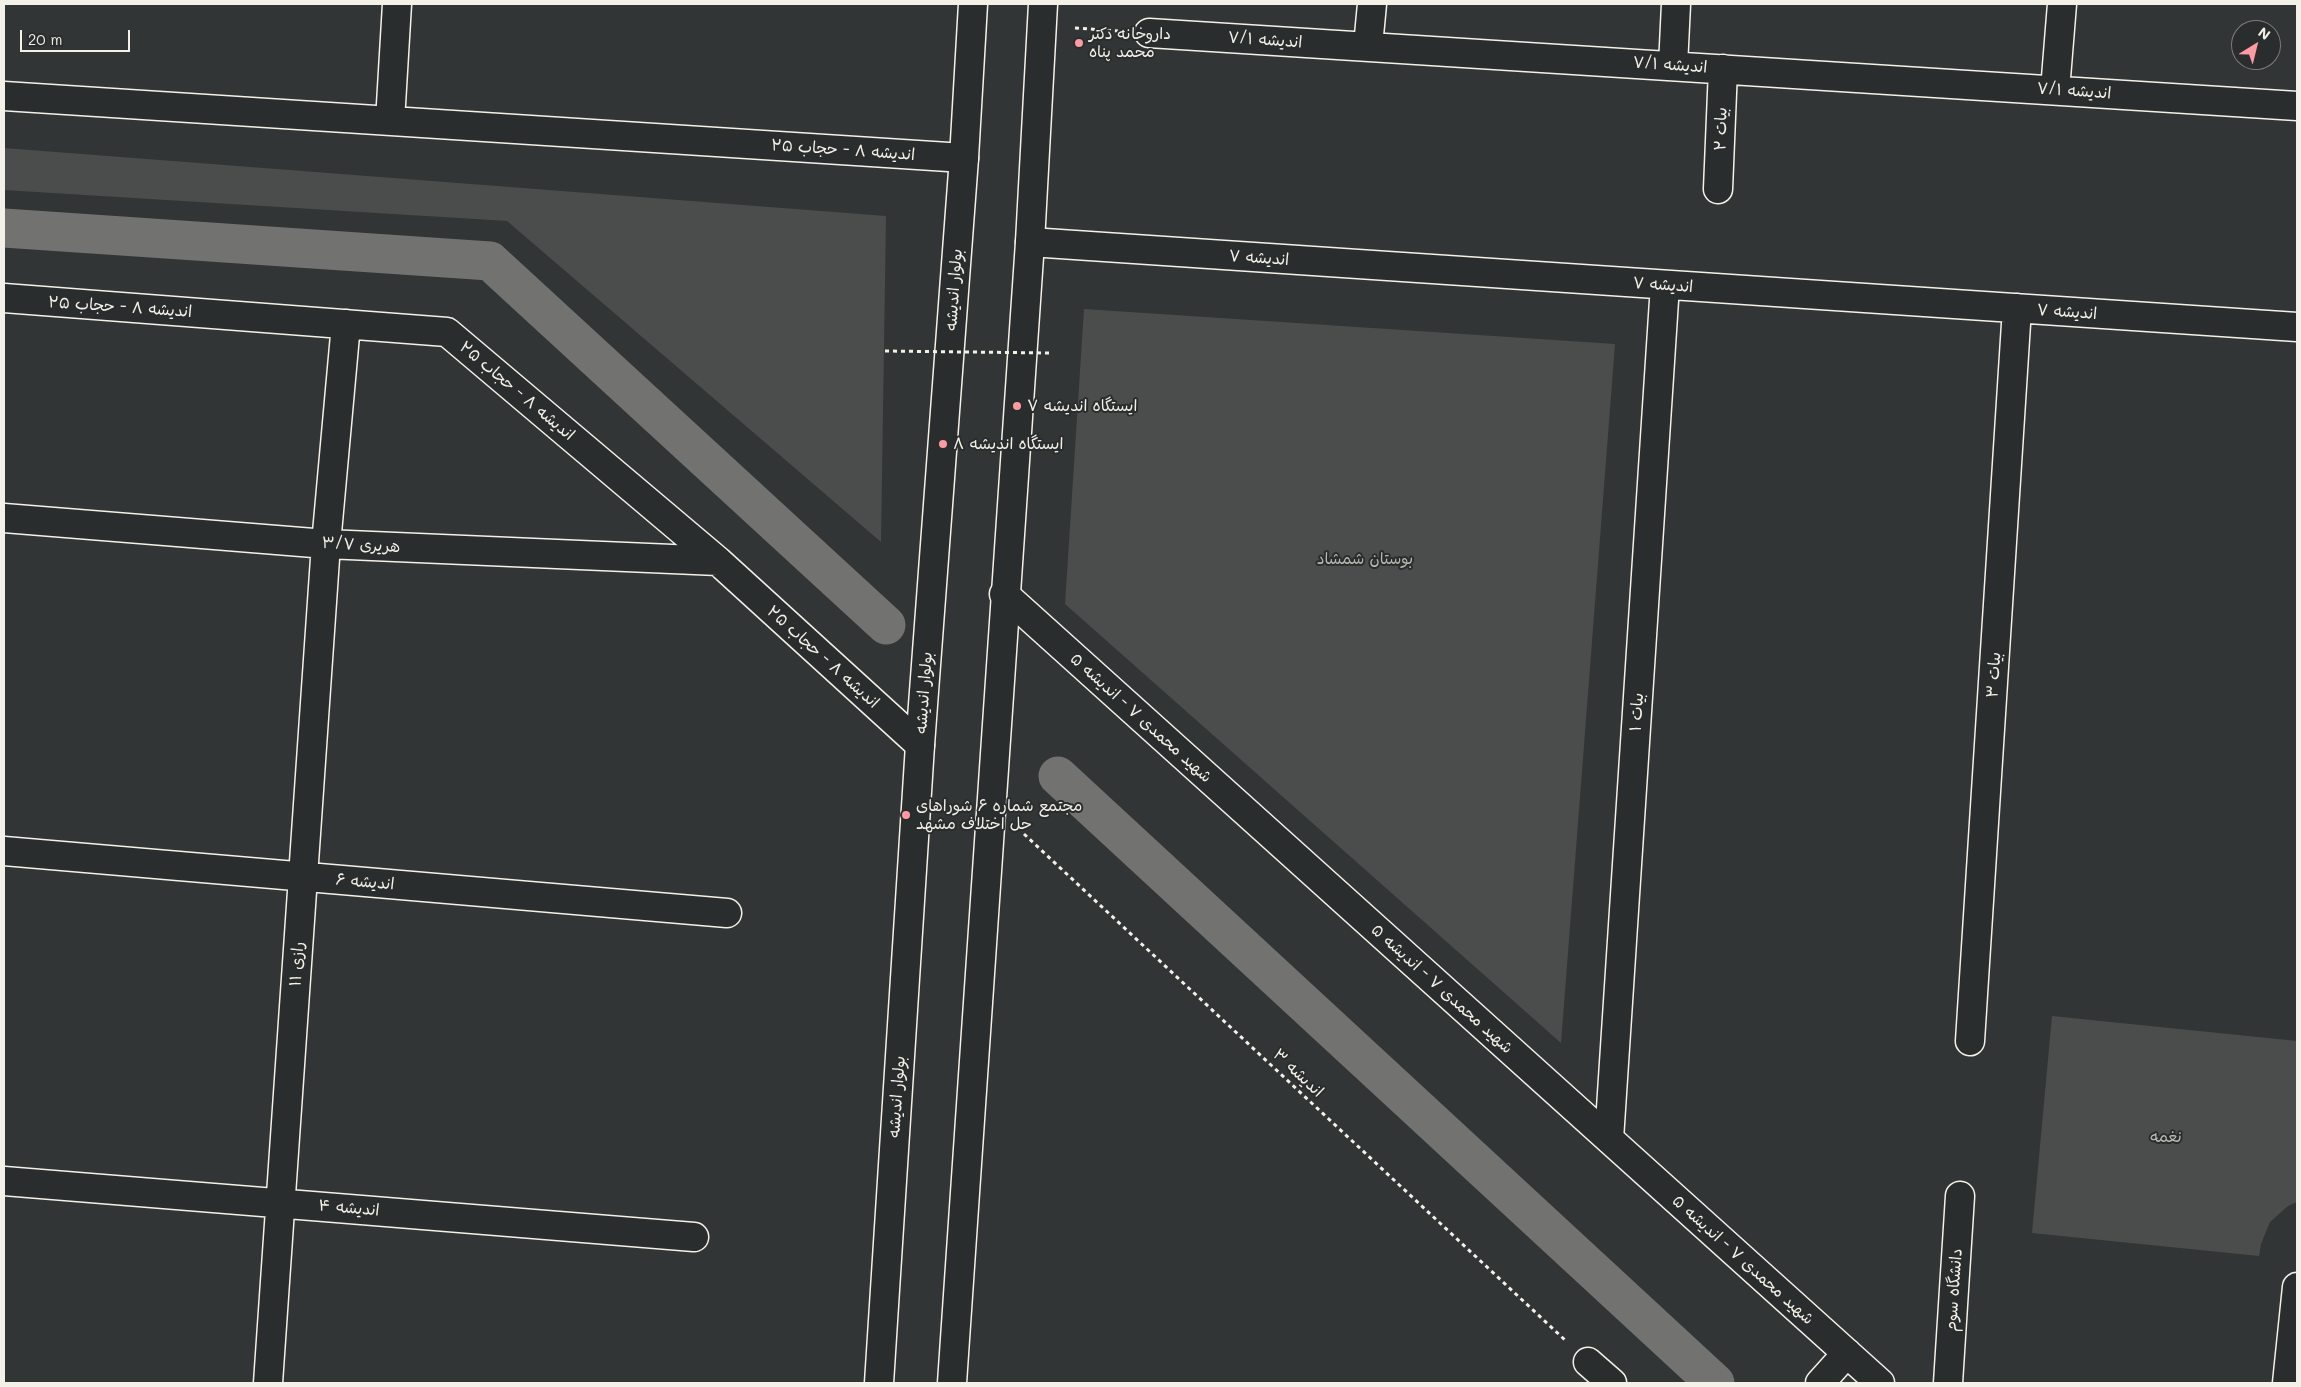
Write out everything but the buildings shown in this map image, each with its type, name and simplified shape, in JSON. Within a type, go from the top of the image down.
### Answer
[{"type":"street","points":[[390,121],[397,4]]},
{"type":"street","name":"بولوار اندیشه","points":[[879,1383],[920,745],[964,158],[973,4]]},
{"type":"street","points":[[1368,46],[1372,4]]},
{"type":"street","points":[[1672,66],[1676,4]]},
{"type":"street","points":[[2055,90],[2062,4]]},
{"type":"street","points":[[952,1383],[1004,594],[1030,242],[1042,15]]},
{"type":"street","name":"اندیشه ۷/۱","points":[[1149,33],[2297,106]]},
{"type":"street","name":"بیات ۲","points":[[1718,188],[1723,69]]},
{"type":"street","name":"اندیشه ۸ - حجاب ۲۵","points":[[4,96],[964,158]]},
{"type":"street","name":"اندیشه ۷","points":[[1030,242],[2297,327]]},
{"type":"street","name":"بیات ۱","points":[[1609,1139],[1665,285]]},
{"type":"street","name":"اندیشه ۸ - حجاب ۲۵","points":[[4,298],[447,332],[718,561],[920,745]]},
{"type":"street","name":"بیات ۳","points":[[1970,1041],[2017,308]]},
{"type":"street","name":"رازی ۱۱","points":[[268,1383],[326,544],[346,324]]},
{"type":"street","name":"هریری ۳/۷","points":[[4,518],[326,544],[718,561]]},
{"type":"street","name":"شهید محمدی ۷ - اندیشه ۵","points":[[1004,594],[1880,1383]]},
{"type":"street","name":"اندیشه ۶","points":[[4,851],[727,913]]},
{"type":"street","name":"اندیشه ۴","points":[[4,1181],[694,1237]]},
{"type":"street","name":"دانشگاه سوم","points":[[1948,1383],[1960,1196]]},
{"type":"street","points":[[2287,1383],[2297,1287]]},
{"type":"street","points":[[1820,1383],[1847,1353]]},
{"type":"street","points":[[1587,1373],[1612,1383]]},
{"type":"path","points":[[1042,15],[1149,33]]},
{"type":"path","points":[[885,352],[1050,353]]},
{"type":"path","name":"اندیشه ۳","points":[[990,803],[1587,1373]]},
{"type":"green space","points":[[4,148],[886,216],[881,542],[507,221],[4,190]]},
{"type":"green space","name":"بوستان شمشاد","points":[[1084,309],[1615,344],[1561,1043],[1065,604]]},
{"type":"green space","name":"نغمه","points":[[2052,1016],[2297,1041],[2297,1202],[2288,1206],[2270,1222],[2261,1244],[2259,1256],[2032,1233]]},
{"type":"waterway","points":[[4,228],[490,261],[886,625]]},
{"type":"waterway","points":[[1058,776],[1715,1383]]},
{"type":"place","name":"داروخانه دکتر محمد پناه","points":[[1079,43]]},
{"type":"place","name":"ایستگاه اندیشه ۷","points":[[1017,406]]},
{"type":"place","name":"ایستگاه اندیشه ۸","points":[[943,444]]},
{"type":"place","name":"مجتمع شماره ۶ شوراهای حل اختلاف مشهد","points":[[906,815]]}]
